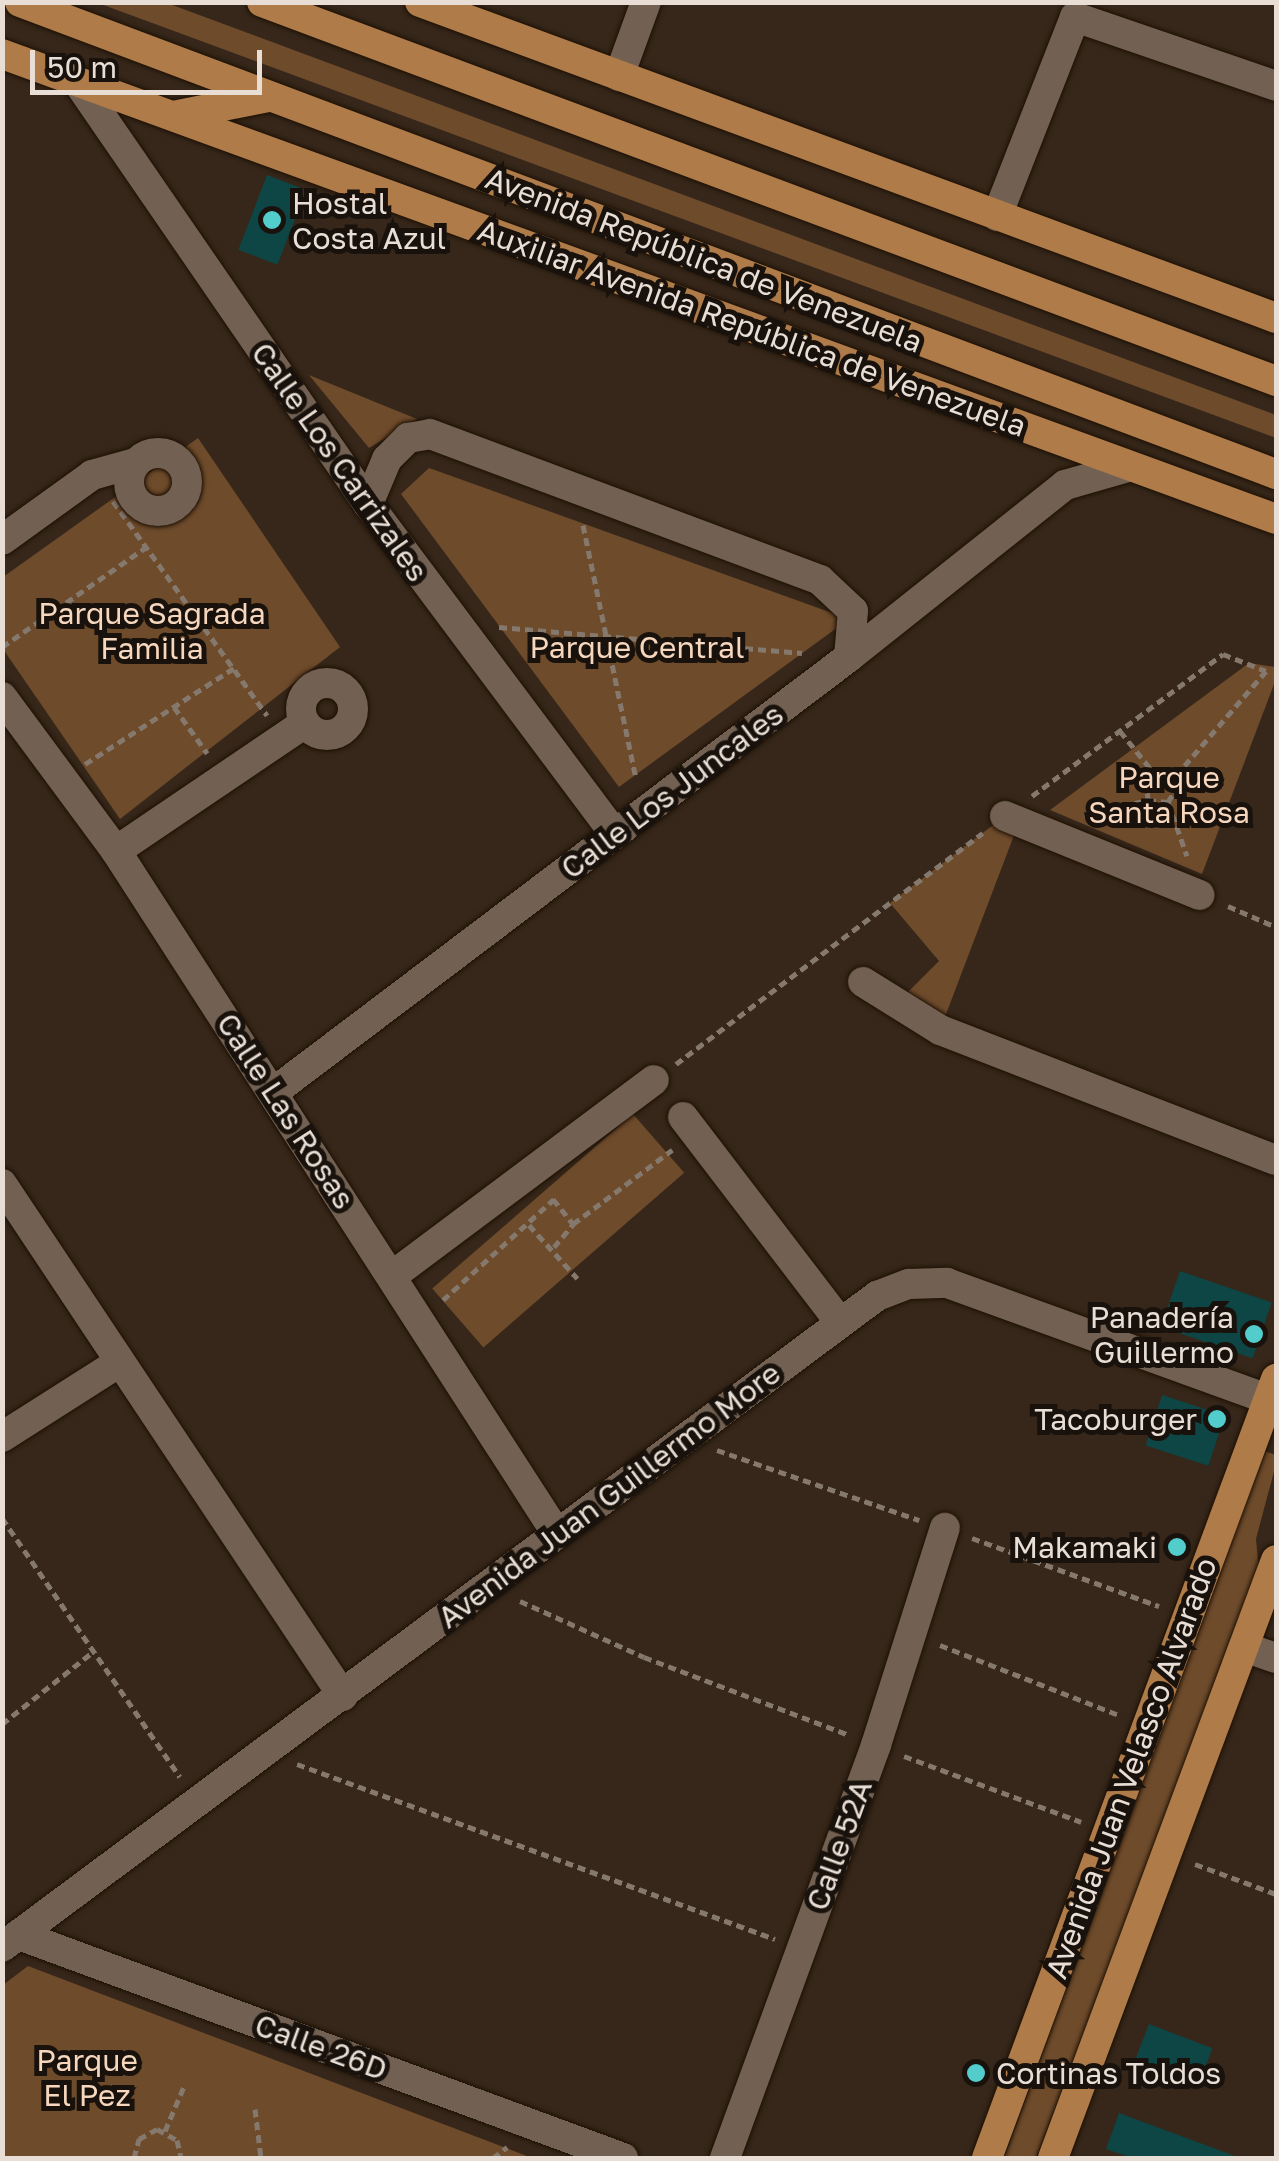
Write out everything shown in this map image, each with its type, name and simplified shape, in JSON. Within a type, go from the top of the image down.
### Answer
[{"type":"main road","name":"Avenida República de Venezuela","points":[[20,2],[1276,474]]},
{"type":"main road","points":[[262,2],[1276,381]]},
{"type":"main road","points":[[420,2],[1276,318]]},
{"type":"main road","points":[[2,28],[66,76]]},
{"type":"main road","name":"Auxiliar Avenida República de Venezuela","points":[[2,54],[1276,519]]},
{"type":"main road","points":[[178,116],[270,97]]},
{"type":"main road","name":"Avenida Juan Velasco Alvarado","points":[[987,2158],[1186,1616],[1274,1393]]},
{"type":"main road","name":"Avenida Juan Velasco Alvarado","points":[[1053,2158],[1276,1560]]},
{"type":"street","points":[[618,76],[646,2]]},
{"type":"street","points":[[996,216],[1075,17],[1276,86]]},
{"type":"street","name":"Calle Los Carrizales","points":[[66,76],[454,624],[615,834]]},
{"type":"street","points":[[368,504],[387,459],[408,438],[430,434],[820,580],[853,611],[850,657]]},
{"type":"street","points":[[1049,438],[1064,485]]},
{"type":"street","points":[[2,540],[92,476],[135,463]]},
{"type":"street","name":"Calle Los Juncales","points":[[275,1091],[850,657],[1064,485],[1128,467]]},
{"type":"street","name":"Calle Las Rosas","points":[[2,697],[116,851],[275,1091],[557,1534]]},
{"type":"street","points":[[116,851],[294,730]]},
{"type":"street","points":[[1019,822],[1200,895]]},
{"type":"street","points":[[863,982],[940,1030],[1276,1160]]},
{"type":"street","points":[[392,1276],[654,1080]]},
{"type":"street","points":[[688,1126],[838,1320]]},
{"type":"street","points":[[2,1184],[343,1696]]},
{"type":"street","name":"Avenida Juan Guillermo More","points":[[11,1941],[686,1439],[838,1320],[909,1284],[948,1283],[1274,1393]]},
{"type":"street","points":[[2,1437],[118,1363]]},
{"type":"street","name":"Calle 52A","points":[[725,2158],[876,1745],[945,1528]]},
{"type":"street","points":[[1244,1647],[1276,1658]]},
{"type":"street","name":"Calle 26D","points":[[11,1941],[623,2158]]},
{"type":"path","points":[[92,476],[148,546],[234,668],[294,730]]},
{"type":"path","points":[[578,492],[602,634],[643,812]]},
{"type":"path","points":[[2,647],[148,546]]},
{"type":"path","points":[[454,624],[850,657]]},
{"type":"path","points":[[654,1080],[1019,822],[1120,731],[1222,654],[1266,671],[1173,779]]},
{"type":"path","points":[[62,778],[234,668]]},
{"type":"path","points":[[174,707],[225,777]]},
{"type":"path","points":[[1120,731],[1154,774],[1173,779]]},
{"type":"path","points":[[1148,800],[1144,785],[1154,774]]},
{"type":"path","points":[[1168,802],[1176,789],[1173,779]]},
{"type":"path","points":[[1019,822],[1148,800],[1168,802]]},
{"type":"path","points":[[1168,802],[1200,895],[1276,927]]},
{"type":"path","points":[[554,1247],[573,1224],[688,1126]]},
{"type":"path","points":[[554,1199],[530,1217],[530,1225],[544,1245],[554,1247],[577,1278]]},
{"type":"path","points":[[420,1320],[530,1225]]},
{"type":"path","points":[[686,1439],[1186,1616]]},
{"type":"path","points":[[2,1518],[196,1800]]},
{"type":"path","points":[[488,1586],[644,1658],[1108,1832]]},
{"type":"path","points":[[909,1633],[1147,1726]]},
{"type":"path","points":[[2,1724],[94,1651]]},
{"type":"path","points":[[265,1751],[801,1949]]},
{"type":"path","points":[[1167,1854],[1276,1894]]},
{"type":"path","points":[[165,2131],[185,2084]]},
{"type":"path","points":[[255,2109],[261,2158]]},
{"type":"path","points":[[134,2158],[144,2134],[165,2131],[177,2140],[181,2158]]},
{"type":"green space","points":[[98,3],[167,3],[1276,415],[1276,438]]},
{"type":"green space","points":[[309,375],[417,419],[369,448]]},
{"type":"green space","name":"Parque Sagrada Familia","points":[[198,438],[340,647],[120,819],[3,649],[3,577]]},
{"type":"green space","name":"Parque Central","points":[[429,468],[849,619],[619,787],[401,494]]},
{"type":"green space","name":"Parque Santa Rosa","points":[[1249,663],[1276,667],[1276,679],[1202,874],[1050,810]]},
{"type":"green space","points":[[1005,816],[1019,822],[940,1030],[899,1001],[939,961],[890,903]]},
{"type":"green space","points":[[633,1114],[684,1173],[483,1347],[432,1289]]},
{"type":"green space","points":[[1264,1451],[1276,1455],[1276,1464],[1256,1539],[1259,1572],[1036,2158],[1004,2158]]},
{"type":"green space","name":"Parque El Pez","points":[[28,1966],[532,2158],[3,2158],[3,1985]]},
{"type":"building","name":"Hostal Costa Azul","points":[[267,175],[306,190],[278,265],[238,250]]},
{"type":"building","points":[[1180,1271],[1272,1303],[1253,1358],[1161,1327]]},
{"type":"building","points":[[1162,1395],[1225,1415],[1208,1466],[1146,1445]]},
{"type":"building","points":[[1149,2024],[1212,2048],[1199,2083],[1136,2059]]},
{"type":"building","points":[[1119,2113],[1235,2158],[1132,2158],[1106,2149]]},
{"type":"place","name":"Hostal Costa Azul","points":[[272,220]]},
{"type":"place","name":"Panadería Guillermo","points":[[1254,1334]]},
{"type":"place","name":"Tacoburger","points":[[1217,1419]]},
{"type":"place","name":"Makamaki","points":[[1177,1547]]},
{"type":"place","name":"Cortinas Toldos","points":[[976,2073]]}]
